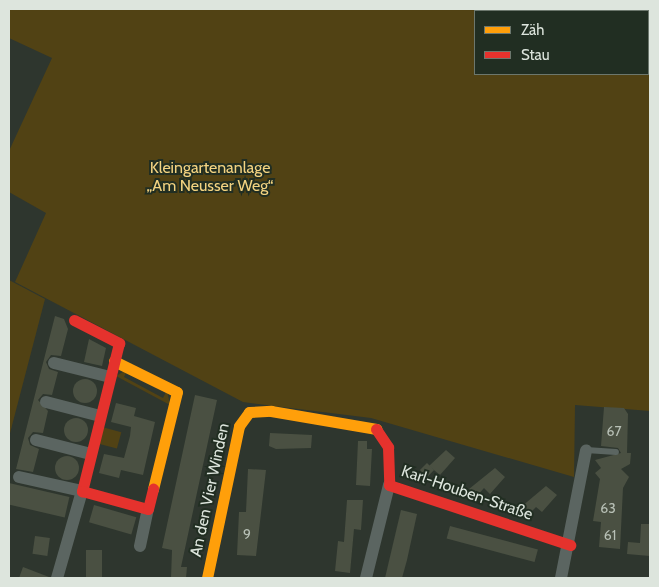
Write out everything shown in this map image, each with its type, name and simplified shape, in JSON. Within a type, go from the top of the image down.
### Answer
[{"type":"street","points":[[57,578],[82,492],[119,343],[74,320]]},
{"type":"street","points":[[114,361],[177,392],[140,546]]},
{"type":"street","points":[[54,363],[110,377]]},
{"type":"street","points":[[46,402],[100,416]]},
{"type":"street","name":"Karl-Houben-Straße","points":[[249,412],[271,411],[376,428],[388,447],[389,485],[570,545]]},
{"type":"street","name":"An den Vier Winden","points":[[207,578],[239,426],[249,412]]},
{"type":"street","points":[[36,440],[91,454]]},
{"type":"street","points":[[562,578],[570,545],[586,450]]},
{"type":"street","points":[[19,477],[148,509]]},
{"type":"street","points":[[366,578],[389,485]]},
{"type":"lane","points":[[586,450],[616,452]]},
{"type":"green space","name":"Kleingartenanlage „Am Neusser Weg“","points":[[9,9],[650,9],[650,34],[649,10],[474,10],[474,75],[649,75],[650,54],[650,411],[575,405],[574,477],[371,418],[243,402],[15,282],[46,213],[9,192],[9,151],[52,58],[9,38]]},
{"type":"green space","points":[[9,280],[45,299],[9,437]]},
{"type":"green space","points":[[128,369],[124,377],[163,398],[167,390],[170,405],[116,376]]},
{"type":"green space","points":[[102,427],[121,432],[117,449],[98,443]]},
{"type":"building","points":[[55,316],[64,319],[68,329],[61,356],[51,355],[46,362],[49,369],[58,372],[52,395],[43,394],[38,400],[48,411],[43,433],[33,432],[28,438],[30,445],[39,449],[33,472],[16,469]]},
{"type":"building","points":[[89,339],[106,348],[102,366],[84,362]]},
{"type":"building","points":[[85,379],[90,380],[96,386],[96,396],[90,402],[85,403],[80,402],[74,396],[73,391],[74,386],[80,380]]},
{"type":"building","points":[[195,395],[217,400],[181,567],[187,567],[186,578],[171,578],[172,550],[162,548]]},
{"type":"building","points":[[116,403],[136,408],[134,416],[155,422],[143,475],[121,470],[119,478],[99,473],[104,454],[124,458],[130,436],[131,427],[111,422]]},
{"type":"building","points":[[604,407],[624,408],[628,414],[627,453],[631,453],[630,464],[621,469],[629,477],[623,488],[620,549],[599,547],[601,522],[593,521],[600,479],[595,473],[601,468],[595,460],[621,453],[618,448],[601,446]]},
{"type":"building","points":[[76,418],[81,419],[87,425],[87,435],[81,441],[76,442],[71,441],[65,435],[64,430],[65,425],[71,419]]},
{"type":"building","points":[[270,433],[312,435],[311,448],[276,449],[269,446]]},
{"type":"building","points":[[358,441],[367,441],[367,449],[372,449],[370,486],[356,485]]},
{"type":"building","points":[[446,450],[455,458],[440,475],[429,466]]},
{"type":"building","points":[[67,456],[72,457],[78,463],[78,473],[72,479],[67,480],[62,479],[56,473],[55,468],[56,463],[62,457]]},
{"type":"building","points":[[427,463],[434,470],[427,477],[420,470]]},
{"type":"building","points":[[495,468],[505,477],[490,494],[484,488],[477,496],[469,489]]},
{"type":"building","points":[[248,469],[266,470],[256,556],[237,555],[239,512],[246,512]]},
{"type":"building","points":[[9,483],[69,497],[65,517],[9,505]]},
{"type":"building","points":[[546,486],[557,495],[542,512],[536,507],[529,514],[521,507]]},
{"type":"building","points":[[347,500],[363,500],[361,530],[354,529],[350,573],[335,571],[338,541],[344,542]]},
{"type":"building","points":[[94,505],[136,517],[131,534],[89,522]]},
{"type":"building","points":[[401,510],[417,514],[407,560],[402,578],[385,578]]},
{"type":"building","points":[[641,524],[650,524],[650,556],[627,554],[628,542],[640,543]]},
{"type":"building","points":[[450,526],[538,550],[535,562],[447,539]]},
{"type":"building","points":[[35,536],[50,538],[47,556],[32,554]]},
{"type":"building","points":[[86,550],[102,550],[102,578],[86,578]]},
{"type":"building","points":[[23,567],[49,577],[49,578],[19,578]]},
{"type":"traffic: slow","points":[[114,361],[177,392],[153,489]]},
{"type":"traffic: slow","points":[[207,578],[239,426],[249,412],[271,411],[376,429]]},
{"type":"traffic: jam","points":[[74,320],[119,343],[82,491],[148,509],[153,489]]},
{"type":"traffic: jam","points":[[376,429],[388,447],[389,485],[570,545]]}]
